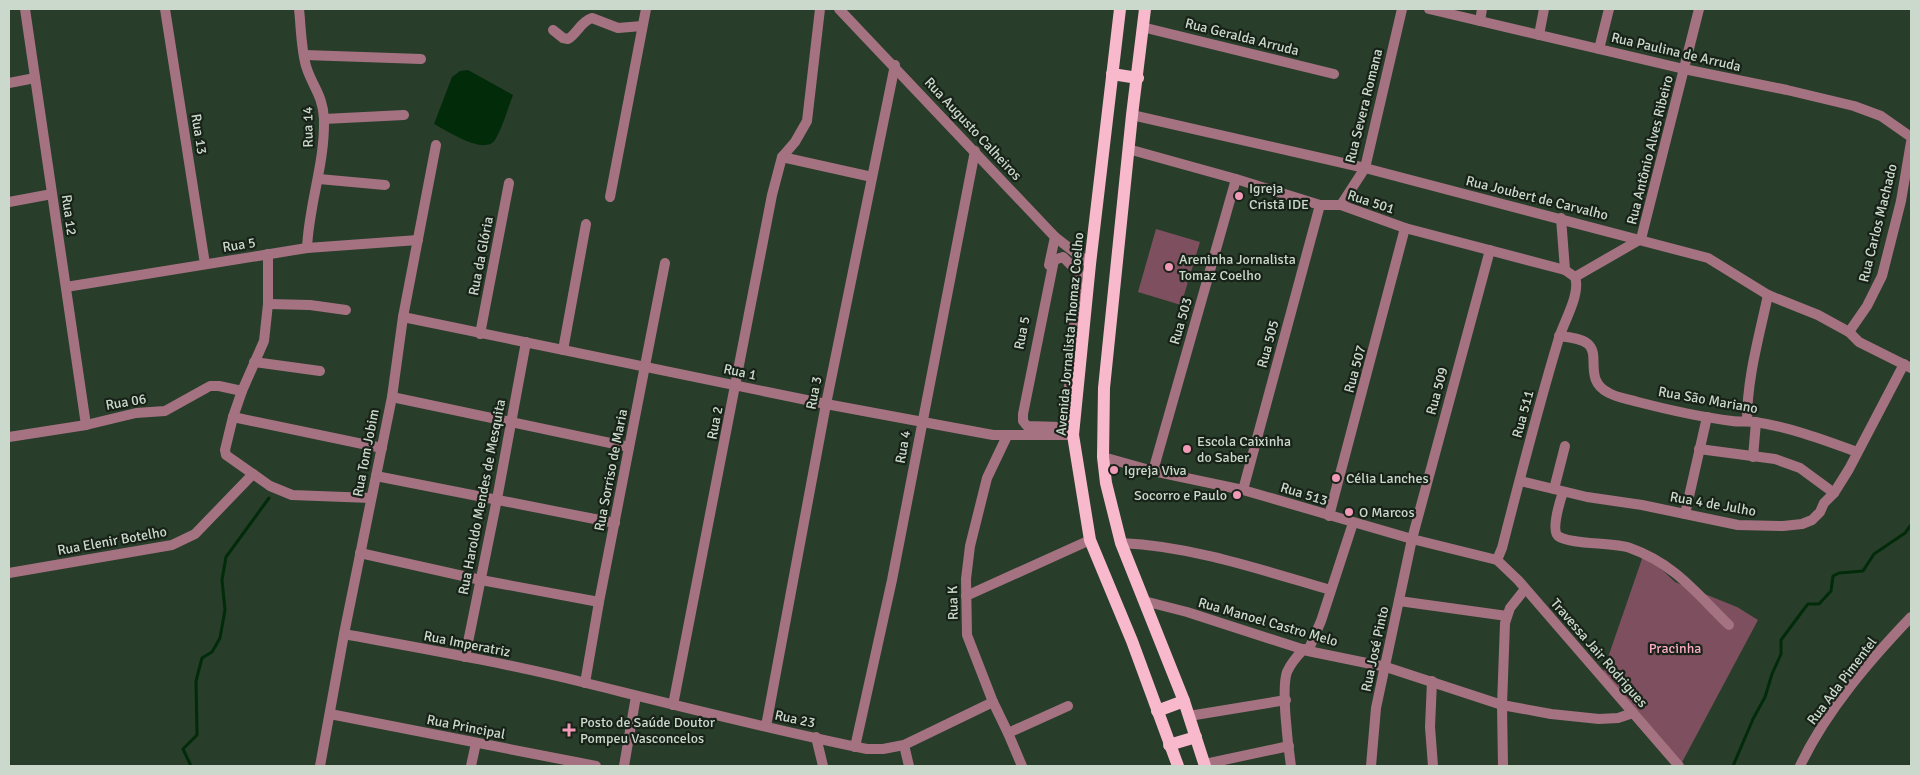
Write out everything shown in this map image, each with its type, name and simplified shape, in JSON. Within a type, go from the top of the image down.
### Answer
[{"type":"main road","name":"Avenida Jornalista Thomaz Coelho","points":[[1120,9],[1090,264],[1073,435],[1090,540],[1132,641],[1178,766]]},
{"type":"main road","points":[[1145,9],[1128,149],[1104,388],[1103,457],[1106,483],[1120,543],[1190,716],[1205,765]]},
{"type":"main road","points":[[1112,74],[1138,78]]},
{"type":"main road","points":[[1157,711],[1184,701]]},
{"type":"main road","points":[[1169,745],[1196,737]]},
{"type":"street","name":"Rua 12","points":[[25,9],[86,425]]},
{"type":"street","name":"Rua 13","points":[[164,9],[205,264]]},
{"type":"street","name":"Rua 14","points":[[299,9],[306,66],[322,104],[324,119],[324,141],[319,179],[309,220],[307,248]]},
{"type":"street","points":[[610,197],[646,9]]},
{"type":"street","name":"Rua 2","points":[[673,705],[772,195],[782,157],[807,122],[820,9]]},
{"type":"street","name":"Rua Augusto Calheiros","points":[[839,9],[1055,237],[1090,264]]},
{"type":"street","name":"Rua Severa Romana","points":[[1341,206],[1365,168],[1402,9]]},
{"type":"street","name":"Rua Paulina de Arruda","points":[[1429,9],[1684,69],[1854,106],[1881,116],[1911,137]]},
{"type":"street","points":[[1480,21],[1482,9]]},
{"type":"street","points":[[1539,35],[1544,9]]},
{"type":"street","points":[[1599,49],[1609,9]]},
{"type":"street","name":"Rua Antônio Alves Ribeiro","points":[[1641,239],[1700,9]]},
{"type":"street","points":[[553,30],[568,40],[583,23],[592,18],[618,28],[642,26]]},
{"type":"street","name":"Rua Geralda Arruda","points":[[1142,27],[1334,74]]},
{"type":"street","points":[[304,55],[421,59]]},
{"type":"street","name":"Rua 3","points":[[766,726],[826,404],[895,66]]},
{"type":"street","points":[[9,83],[35,78]]},
{"type":"street","points":[[324,119],[404,115]]},
{"type":"street","name":"Rua Joubert de Carvalho","points":[[1132,115],[1365,168],[1708,258],[1768,295],[1818,315],[1849,332],[1859,342],[1908,366]]},
{"type":"street","name":"Rua Carlos Machado","points":[[1849,332],[1867,306],[1882,276],[1901,201],[1911,142]]},
{"type":"street","name":"Rua Tom Jobim","points":[[320,766],[344,634],[392,397],[403,317],[436,145]]},
{"type":"street","name":"Rua 501","points":[[1128,149],[1320,205],[1341,206],[1405,228],[1565,270],[1575,277]]},
{"type":"street","name":"Rua 4","points":[[855,747],[892,580],[975,151]]},
{"type":"street","points":[[782,157],[872,177]]},
{"type":"street","points":[[319,179],[385,185]]},
{"type":"street","name":"Rua 503","points":[[1153,471],[1236,179]]},
{"type":"street","name":"Rua da Glória","points":[[480,334],[508,183]]},
{"type":"street","points":[[9,202],[52,194]]},
{"type":"street","name":"Rua 505","points":[[1243,490],[1320,205]]},
{"type":"street","points":[[1561,218],[1565,270]]},
{"type":"street","points":[[563,350],[586,224]]},
{"type":"street","name":"Rua 507","points":[[1329,516],[1405,228]]},
{"type":"street","name":"Rua 5","points":[[1012,436],[1055,237]]},
{"type":"street","points":[[1575,277],[1641,239]]},
{"type":"street","name":"Rua 5","points":[[66,287],[307,248],[418,240]]},
{"type":"street","name":"Rua 509","points":[[1412,539],[1490,250]]},
{"type":"street","points":[[268,254],[268,304],[264,341],[233,417],[225,450],[226,455],[270,486],[292,495],[371,498]]},
{"type":"street","points":[[1063,257],[1078,272],[1066,425],[1062,427],[1027,426],[1023,421],[1023,414],[1054,260],[1063,257]]},
{"type":"street","name":"Rua Sorriso de Maria","points":[[585,683],[665,263]]},
{"type":"street","name":"Rua 511","points":[[1497,560],[1501,553],[1559,336],[1577,287],[1575,277]]},
{"type":"street","points":[[1753,457],[1751,421],[1747,403],[1750,374],[1768,295]]},
{"type":"street","points":[[268,304],[310,305],[346,310]]},
{"type":"street","name":"Rua 1","points":[[403,317],[826,404],[993,435],[1073,435]]},
{"type":"street","name":"Rua São Mariano","points":[[1559,336],[1589,344],[1593,350],[1595,379],[1601,388],[1610,394],[1653,406],[1707,417],[1734,421],[1751,421],[1823,440],[1857,452]]},
{"type":"street","name":"Rua Haroldo Mendes de Mesquita","points":[[465,657],[526,342]]},
{"type":"street","points":[[254,362],[320,371]]},
{"type":"street","name":"Rua 4 de Julho","points":[[1520,481],[1587,497],[1642,504],[1752,527],[1802,524],[1812,520],[1834,493],[1850,469],[1857,452],[1908,366]]},
{"type":"street","name":"Rua 06","points":[[9,437],[86,425],[136,413],[165,410],[210,386],[219,386],[242,392]]},
{"type":"street","points":[[392,397],[630,447]]},
{"type":"street","points":[[233,417],[382,448]]},
{"type":"street","points":[[1685,514],[1707,417]]},
{"type":"street","name":"Rua K","points":[[1012,436],[987,478],[970,546],[966,579],[967,635],[993,702],[1022,766]]},
{"type":"street","points":[[1565,446],[1555,523],[1556,533],[1559,537],[1629,548],[1657,560],[1683,578],[1729,625]]},
{"type":"street","points":[[1700,449],[1775,459],[1800,468],[1834,493]]},
{"type":"street","name":"Rua 513","points":[[1103,457],[1153,471],[1243,490],[1353,523],[1497,560]]},
{"type":"street","name":"Rua Elenir Botelho","points":[[9,573],[182,542],[195,534],[253,474]]},
{"type":"street","points":[[376,476],[615,523]]},
{"type":"street","points":[[1290,766],[1286,674],[1290,665],[1306,650],[1321,620],[1353,523]]},
{"type":"street","name":"Rua José Pinto","points":[[1371,766],[1376,708],[1412,539]]},
{"type":"street","points":[[966,596],[1090,540]]},
{"type":"street","points":[[1120,543],[1165,547],[1223,559],[1330,590]]},
{"type":"street","points":[[360,553],[481,580],[599,602]]},
{"type":"street","name":"Travessa Jair Rodrigues","points":[[1497,560],[1510,571],[1679,766]]},
{"type":"street","points":[[1503,766],[1502,705],[1507,616],[1510,608],[1525,589]]},
{"type":"street","name":"Rua Manoel Castro Melo","points":[[1144,600],[1306,650],[1386,667],[1502,705],[1551,714],[1599,719],[1618,718],[1633,712]]},
{"type":"street","points":[[1399,601],[1507,616]]},
{"type":"street","name":"Rua Ada Pimentel","points":[[1800,766],[1828,718],[1848,690],[1911,617]]},
{"type":"street","name":"Rua Imperatriz","points":[[344,634],[465,657],[585,683]]},
{"type":"street","points":[[1432,681],[1430,726],[1432,766]]},
{"type":"street","name":"Rua 23","points":[[585,683],[855,747],[883,750],[904,745],[993,702]]},
{"type":"street","points":[[624,766],[636,696]]},
{"type":"street","points":[[1190,716],[1286,700]]},
{"type":"street","points":[[1008,733],[1068,706]]},
{"type":"street","name":"Rua Principal","points":[[330,714],[596,766]]},
{"type":"street","points":[[816,737],[823,766]]},
{"type":"street","points":[[472,766],[476,743]]},
{"type":"street","points":[[904,745],[910,766]]},
{"type":"street","points":[[1205,765],[1288,746]]},
{"type":"green space","name":"Areninha Jornalista Tomaz Coelho","points":[[1156,229],[1200,242],[1181,305],[1138,292]]},
{"type":"green space","name":"Pracinha","points":[[1644,553],[1675,582],[1737,607],[1758,620],[1680,766],[1602,675]]},
{"type":"shaded area","points":[[468,70],[513,95],[498,135],[490,144],[474,144],[434,124],[452,77],[460,71]]},
{"type":"waterway","points":[[191,766],[183,749],[197,735],[196,681],[202,658],[212,652],[220,638],[225,610],[222,580],[226,557],[269,498]]},
{"type":"waterway","points":[[1733,766],[1753,719],[1765,697],[1781,654],[1781,640],[1808,604],[1819,604],[1831,591],[1833,576],[1839,573],[1863,571],[1874,554],[1905,533],[1911,525]]},
{"type":"place","name":"Igreja Cristã IDE","points":[[1239,196]]},
{"type":"place","name":"Areninha Jornalista Tomaz Coelho","points":[[1169,267]]},
{"type":"place","name":"Escola Caixinha do Saber","points":[[1187,449]]},
{"type":"place","name":"Igreja Viva","points":[[1114,470]]},
{"type":"place","name":"Célia Lanches","points":[[1336,478]]},
{"type":"place","name":"Socorro e Paulo","points":[[1237,495]]},
{"type":"place","name":"O Marcos","points":[[1349,512]]},
{"type":"place","name":"Posto de Saúde Doutor Pompeu Vasconcelos","points":[[569,730]]}]
